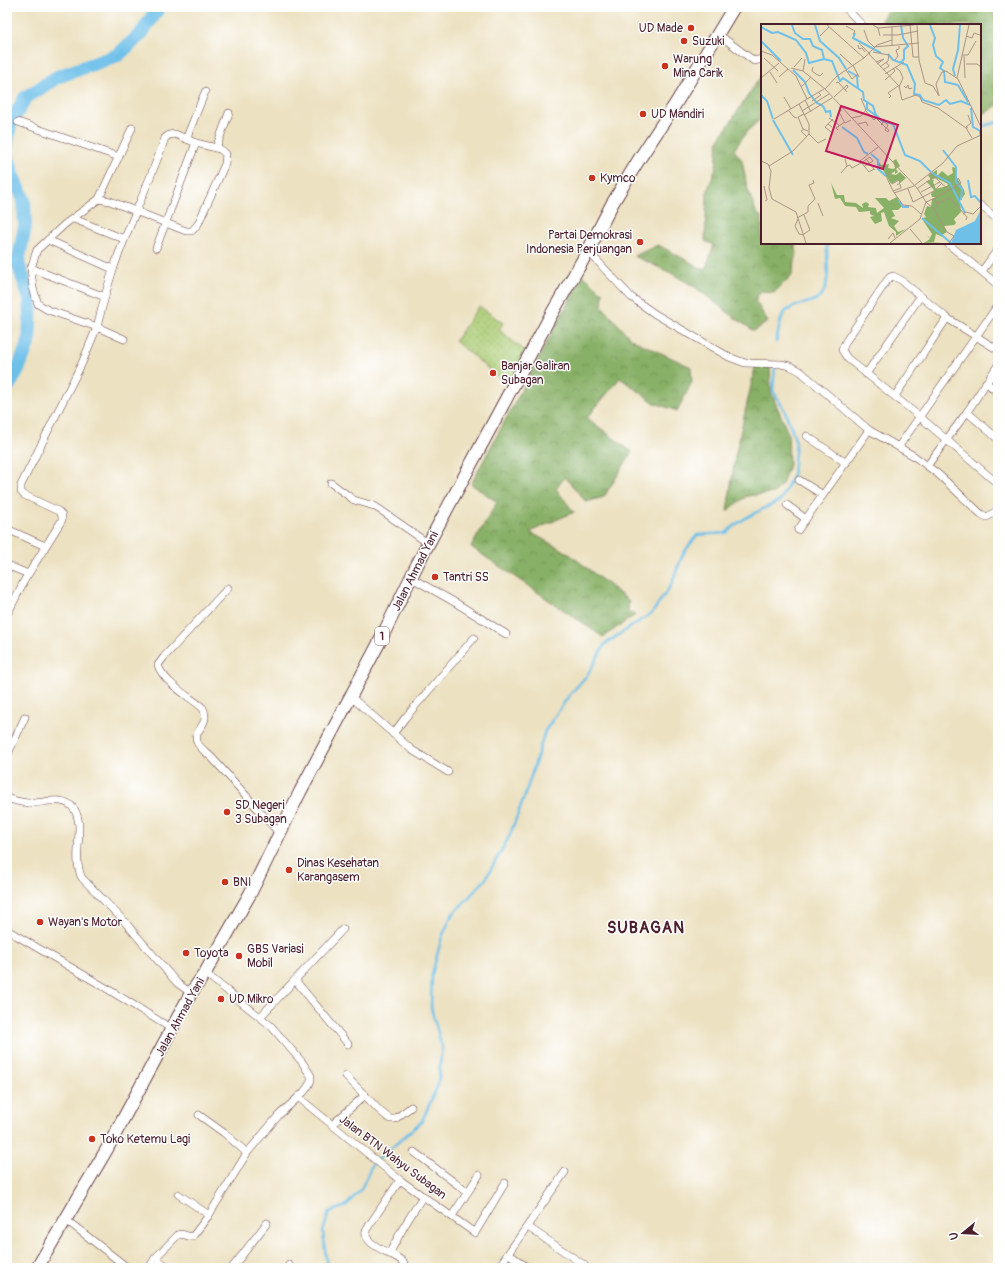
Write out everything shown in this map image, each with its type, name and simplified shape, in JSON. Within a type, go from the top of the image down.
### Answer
[{"type":"highway","name":"Jalan Ahmad Yani","points":[[37,1268],[107,1149],[192,993],[250,894],[279,833],[380,641],[410,577],[551,315],[588,251],[615,198],[734,7]]},
{"type":"street","points":[[845,7],[861,24]]},
{"type":"street","points":[[718,34],[754,61],[761,59]]},
{"type":"street","points":[[186,139],[205,92]]},
{"type":"street","points":[[216,148],[229,113]]},
{"type":"street","points":[[18,122],[119,157]]},
{"type":"street","points":[[99,199],[132,128]]},
{"type":"street","points":[[7,615],[10,604],[62,520],[62,515],[58,511],[24,496],[21,492],[21,485],[82,363],[97,327],[113,269],[124,239],[136,212],[165,138],[171,134],[216,148],[224,152],[226,154],[226,159],[196,228],[192,231],[136,212],[110,201],[99,199],[65,224],[37,250],[31,268],[33,288],[38,304],[48,310],[97,327],[124,339]]},
{"type":"street","points":[[156,248],[196,143]]},
{"type":"street","points":[[981,206],[998,220]]},
{"type":"street","points":[[74,218],[124,239]]},
{"type":"street","points":[[48,240],[113,269]]},
{"type":"street","points":[[950,244],[998,285]]},
{"type":"street","points":[[982,271],[998,249]]},
{"type":"street","points":[[588,251],[631,297],[655,314],[729,357],[745,363],[790,366],[800,371],[869,430],[899,446],[927,466],[981,514],[987,517],[998,510]]},
{"type":"street","points":[[31,268],[105,297]]},
{"type":"street","points":[[998,350],[947,318],[894,276],[890,277],[886,282],[846,341],[842,350],[847,358],[895,396],[998,484]]},
{"type":"street","points":[[866,374],[920,297]]},
{"type":"street","points":[[899,446],[998,305]]},
{"type":"street","points":[[895,396],[947,318]]},
{"type":"street","points":[[927,466],[967,412],[998,365]]},
{"type":"street","points":[[986,382],[998,393]]},
{"type":"street","points":[[967,412],[998,439]]},
{"type":"street","points":[[798,530],[869,430]]},
{"type":"street","points":[[807,436],[846,463]]},
{"type":"street","points":[[800,480],[823,495]]},
{"type":"street","points":[[331,483],[354,500],[374,506],[429,544]]},
{"type":"street","points":[[787,505],[806,519]]},
{"type":"street","points":[[7,529],[45,546]]},
{"type":"street","points":[[7,565],[28,574]]},
{"type":"street","points":[[410,577],[506,634]]},
{"type":"street","points":[[228,588],[158,665],[160,672],[168,680],[203,708],[206,713],[206,720],[198,732],[197,740],[199,744],[279,833]]},
{"type":"street","points":[[393,734],[474,638]]},
{"type":"street","points":[[350,696],[412,750],[448,772]]},
{"type":"street","points":[[7,756],[25,717]]},
{"type":"street","points":[[7,798],[17,802],[30,803],[60,801],[67,803],[73,808],[79,821],[77,863],[78,871],[82,878],[124,921],[177,983],[192,993]]},
{"type":"street","points":[[261,1016],[343,929]]},
{"type":"street","points":[[7,930],[106,988],[172,1029]]},
{"type":"street","points":[[149,1268],[155,1258],[180,1234],[189,1237],[193,1236],[209,1215],[247,1153],[279,1115],[309,1085],[311,1080],[311,1076],[302,1062],[261,1016],[205,973]]},
{"type":"street","points":[[295,980],[348,1044]]},
{"type":"street","points":[[346,1076],[380,1111],[392,1119],[398,1117],[410,1107]]},
{"type":"street","points":[[332,1125],[365,1095]]},
{"type":"street","name":"Jalan BTN Wahyu Subagan","points":[[298,1097],[400,1180],[475,1233],[506,1183]]},
{"type":"street","points":[[199,1115],[224,1133],[247,1153]]},
{"type":"street","points":[[414,1152],[467,1192]]},
{"type":"street","points":[[498,1268],[565,1172]]},
{"type":"street","points":[[452,1216],[479,1175]]},
{"type":"street","points":[[400,1180],[366,1230],[365,1235],[366,1238],[403,1262],[406,1268]]},
{"type":"street","points":[[178,1194],[209,1215]]},
{"type":"street","points":[[389,1254],[423,1196]]},
{"type":"street","points":[[65,1219],[128,1268]]},
{"type":"street","points":[[232,1268],[267,1224]]},
{"type":"street","points":[[528,1227],[584,1265]]},
{"type":"street","points":[[509,1254],[528,1268]]},
{"type":"street","points":[[155,1258],[170,1268]]},
{"type":"green space","points":[[890,7],[998,7],[998,105],[987,112],[981,114],[981,24],[884,24],[881,20]]},
{"type":"green space","points":[[761,76],[761,119],[747,131],[734,150],[742,160],[747,187],[757,214],[761,216],[761,244],[795,244],[797,253],[792,275],[774,293],[761,291],[755,300],[768,322],[754,331],[695,287],[669,272],[634,256],[658,245],[705,270],[714,245],[705,241],[707,192],[716,167],[718,141]]},
{"type":"green space","points":[[583,275],[603,293],[602,306],[631,339],[691,367],[692,382],[677,411],[655,403],[620,378],[587,418],[632,452],[604,497],[586,502],[565,477],[556,489],[574,512],[530,532],[568,553],[629,601],[628,611],[635,615],[603,637],[471,547],[497,502],[471,484]]},
{"type":"green space","points":[[479,306],[503,323],[499,330],[530,355],[510,387],[455,341]]},
{"type":"green space","points":[[756,363],[770,365],[771,392],[788,433],[789,465],[782,484],[774,493],[747,496],[727,511],[735,457]]},
{"type":"waterway","points":[[7,143],[10,125],[25,98],[57,77],[118,55],[141,34],[159,7]]},
{"type":"waterway","points":[[981,127],[998,122]]},
{"type":"waterway","points":[[7,155],[13,175],[24,200],[25,226],[18,263],[31,302],[29,341],[17,372],[7,388]]},
{"type":"waterway","points":[[776,342],[783,315],[792,307],[815,300],[823,293],[828,275],[827,244]]},
{"type":"waterway","points":[[327,1268],[323,1232],[329,1212],[346,1206],[361,1189],[372,1165],[422,1121],[438,1085],[442,1047],[431,1008],[432,974],[442,937],[452,915],[485,880],[510,835],[526,792],[545,731],[568,697],[588,674],[605,644],[652,613],[671,585],[683,554],[697,535],[726,533],[758,511],[780,501],[793,475],[796,442],[785,411],[773,391],[775,365]]},
{"type":"place","name":"UD Made","points":[[691,28]]},
{"type":"place","name":"Suzuki","points":[[684,41]]},
{"type":"place","name":"Warung Mina Carik","points":[[665,66]]},
{"type":"place","name":"UD Mandiri","points":[[643,114]]},
{"type":"place","name":"Kymco","points":[[592,178]]},
{"type":"place","name":"Partai Demokrasi Indonesia Perjuangan","points":[[640,242]]},
{"type":"place","name":"Banjar Galiran Subagan","points":[[493,373]]},
{"type":"place","name":"Tantri SS","points":[[435,577]]},
{"type":"place","name":"SD Negeri 3 Subagan","points":[[227,812]]},
{"type":"place","name":"Dinas Kesehatan Karangasem","points":[[289,870]]},
{"type":"place","name":"BNI","points":[[225,882]]},
{"type":"place","name":"Wayan's Motor","points":[[40,922]]},
{"type":"place","name":"Toyota","points":[[186,953]]},
{"type":"place","name":"GBS Variasi Mobil","points":[[239,956]]},
{"type":"place","name":"UD Mikro","points":[[221,999]]},
{"type":"place","name":"Toko Ketemu Lagi","points":[[92,1139]]},
{"type":"district","name":"SUBAGAN","points":[[646,927]]}]
